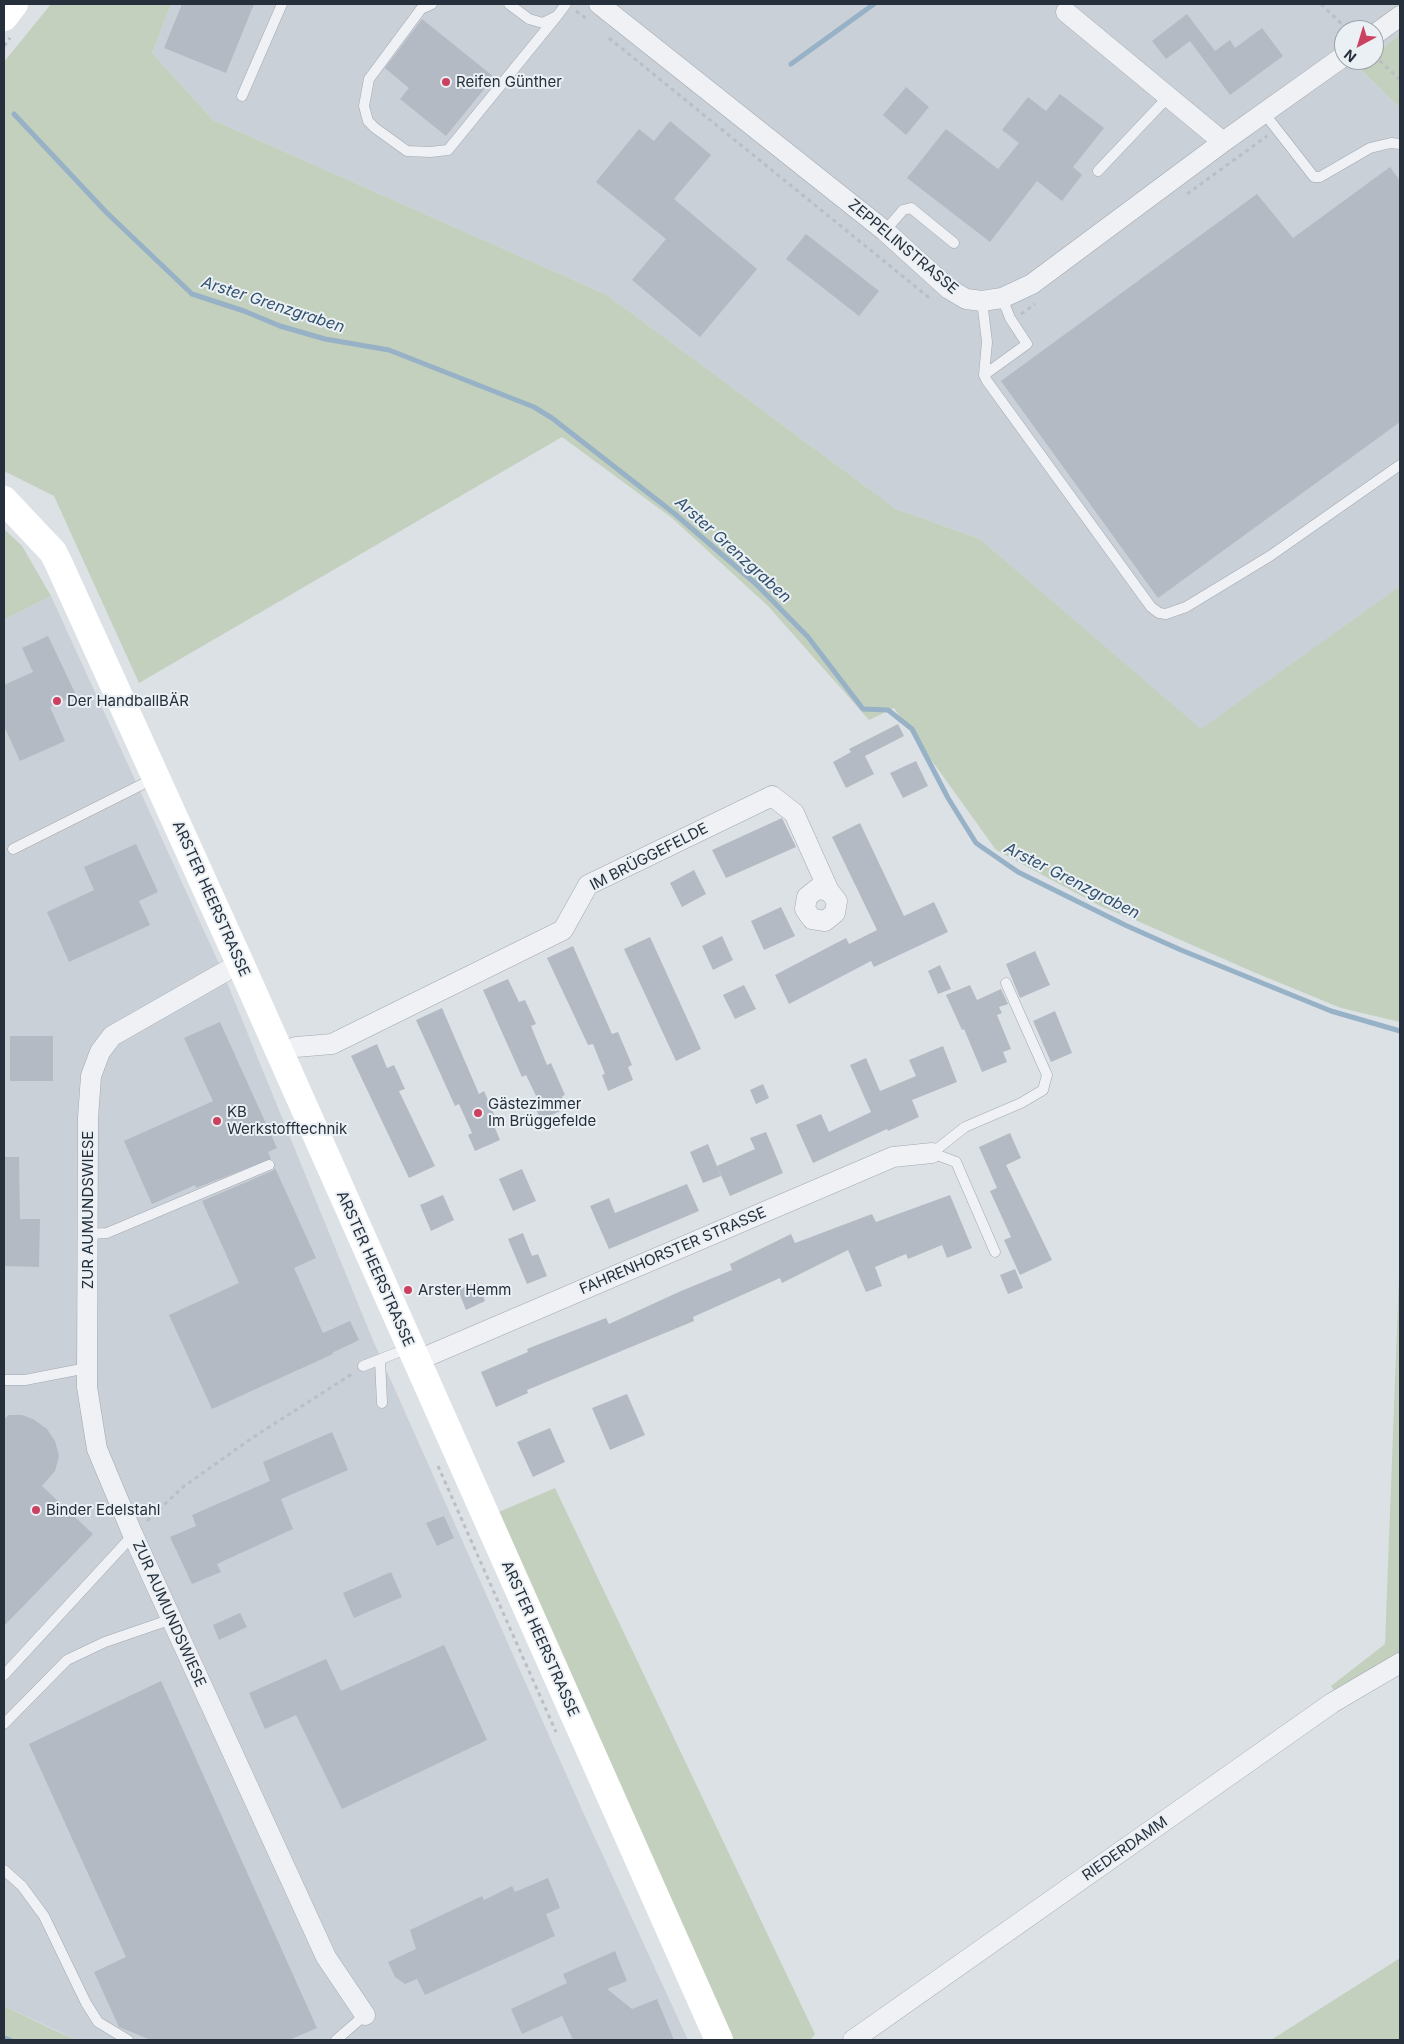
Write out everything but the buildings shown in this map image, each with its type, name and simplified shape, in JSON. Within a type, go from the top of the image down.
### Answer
[{"type":"street","points":[[4,17],[14,4]]},
{"type":"street","name":"ZEPPELINSTRASSE","points":[[599,4],[885,231],[949,289],[966,298],[982,302]]},
{"type":"street","points":[[1066,12],[1223,142]]},
{"type":"street","points":[[1384,28],[1400,16]]},
{"type":"street","points":[[982,302],[1002,298],[1032,284],[1223,142],[1270,121],[1334,65]]},
{"type":"street","name":"ARSTER HEERSTRASSE","points":[[7,505],[53,552],[240,963],[719,2040]]},
{"type":"street","name":"IM BRÜGGEFELDE","points":[[279,1053],[296,1047],[332,1044],[563,930],[588,885],[772,796],[794,813],[829,891]]},
{"type":"street","name":"ZUR AUMUNDSWIESE","points":[[240,963],[112,1036],[100,1052],[91,1076],[87,1387],[97,1449],[133,1535],[326,1957],[365,2015]]},
{"type":"street","name":"FAHRENHORSTER STRASSE","points":[[413,1354],[892,1157],[932,1153]]},
{"type":"street","name":"RIEDERDAMM","points":[[853,2040],[1332,1703],[1400,1663]]},
{"type":"lane","points":[[242,96],[282,4]]},
{"type":"lane","points":[[432,4],[420,9],[369,79],[364,106],[368,121],[407,151],[430,152],[448,150],[566,4]]},
{"type":"lane","points":[[509,4],[529,19],[543,23],[557,16]]},
{"type":"lane","points":[[1098,172],[1168,97]]},
{"type":"lane","points":[[1270,121],[1314,177],[1320,178],[1370,148],[1391,143],[1400,144]]},
{"type":"lane","points":[[885,231],[903,210],[911,208],[954,243]]},
{"type":"lane","points":[[984,375],[1027,344],[1010,318],[1002,298]]},
{"type":"lane","points":[[982,302],[987,342],[984,375],[1150,607],[1159,613],[1166,614],[1186,608],[1270,556],[1400,465]]},
{"type":"lane","points":[[13,850],[156,778]]},
{"type":"lane","points":[[932,1153],[965,1127],[1021,1103],[1043,1090],[1047,1075],[1006,982]]},
{"type":"lane","points":[[932,1153],[956,1162],[995,1252]]},
{"type":"lane","points":[[88,1234],[107,1233],[269,1165]]},
{"type":"lane","points":[[364,1366],[380,1360],[413,1354]]},
{"type":"lane","points":[[380,1360],[382,1402]]},
{"type":"lane","points":[[4,1380],[25,1380],[87,1368]]},
{"type":"lane","points":[[4,1675],[133,1535]]},
{"type":"lane","points":[[4,1724],[67,1660],[105,1642],[172,1619]]},
{"type":"lane","points":[[4,1870],[22,1886],[44,1916],[86,2003],[98,2022],[128,2040]]},
{"type":"lane","points":[[336,2040],[365,2015]]},
{"type":"path","points":[[1322,4],[1338,20]]},
{"type":"path","points":[[575,10],[591,23]]},
{"type":"path","points":[[606,35],[918,291],[939,305]]},
{"type":"path","points":[[1384,65],[1400,80]]},
{"type":"path","points":[[1179,200],[1270,121]]},
{"type":"path","points":[[1010,318],[1018,316],[1042,299]]},
{"type":"path","points":[[133,1535],[183,1487],[252,1438],[364,1366]]},
{"type":"shaded area","points":[[171,4],[1400,4],[1400,34],[1384,47],[1384,20],[1334,20],[1334,70],[1361,70],[1400,108],[1400,586],[1201,730],[980,539],[896,509],[607,295],[213,120],[152,53]]},
{"type":"shaded area","points":[[51,596],[221,968],[372,1338],[583,1812],[688,2040],[77,2040],[4,2006],[4,620]]},
{"type":"green space","points":[[51,4],[171,4],[152,53],[213,120],[607,295],[896,509],[980,539],[1201,729],[1400,586],[1400,1022],[1341,1008],[1251,971],[1102,907],[996,850],[894,708],[869,720],[768,606],[672,518],[562,437],[139,683],[54,496],[4,471],[4,62]]},
{"type":"green space","points":[[1400,34],[1400,108],[1361,70],[1384,70],[1384,47]]},
{"type":"green space","points":[[4,529],[22,546],[51,596],[4,620]]},
{"type":"green space","points":[[1400,1249],[1400,1655],[1337,1694],[1331,1686],[1385,1644]]},
{"type":"green space","points":[[555,1488],[815,2034],[810,2040],[726,2040],[494,1514]]},
{"type":"green space","points":[[1400,1958],[1400,2040],[1271,2040]]},
{"type":"green space","points":[[4,2006],[56,2031],[77,2040],[4,2040]]},
{"type":"waterway","points":[[791,64],[874,4]]},
{"type":"waterway","name":"Arster Grenzgraben","points":[[14,114],[106,212],[192,294],[244,311],[280,326],[325,339],[389,350],[534,407],[552,418],[675,514],[756,584],[808,637],[863,709],[888,710],[912,729],[948,798],[976,843],[1018,872],[1125,925],[1181,950],[1331,1011],[1400,1031]]},
{"type":"waterway","points":[[4,2038],[10,2040]]},
{"type":"place","name":"Reifen Günther","points":[[446,82]]},
{"type":"place","name":"Der HandballBÄR","points":[[57,701]]},
{"type":"place","name":"Gästezimmer Im Brüggefelde","points":[[478,1113]]},
{"type":"place","name":"KB Werkstofftechnik","points":[[217,1121]]},
{"type":"place","name":"Arster Hemm","points":[[408,1290]]},
{"type":"place","name":"Binder Edelstahl","points":[[36,1510]]}]
